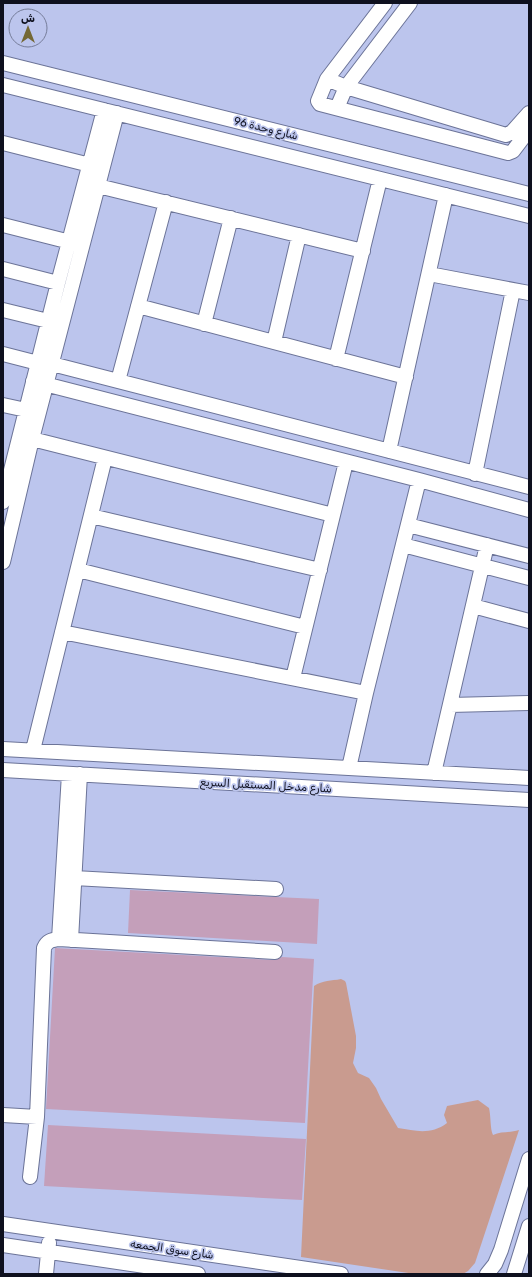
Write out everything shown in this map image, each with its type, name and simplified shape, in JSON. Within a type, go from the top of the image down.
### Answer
[{"type":"street","points":[[385,3],[327,79],[318,98],[318,103],[508,153],[513,151],[529,130]]},
{"type":"street","points":[[337,108],[346,87],[410,3]]},
{"type":"street","name":"شارع وحدة 96","points":[[3,62],[529,194]]},
{"type":"street","points":[[327,79],[346,87],[506,135],[512,132],[529,112]]},
{"type":"street","name":"شارع وحدة 96","points":[[3,85],[529,216]]},
{"type":"street","points":[[45,364],[48,321],[90,166],[111,111]]},
{"type":"street","points":[[3,562],[32,439],[40,383],[83,245],[98,186],[111,111]]},
{"type":"street","points":[[3,143],[90,166]]},
{"type":"street","points":[[334,167],[339,146]]},
{"type":"street","points":[[336,359],[380,179]]},
{"type":"street","points":[[98,186],[363,251]]},
{"type":"street","points":[[389,451],[446,195]]},
{"type":"street","points":[[118,381],[166,202]]},
{"type":"street","points":[[204,324],[231,218]]},
{"type":"street","points":[[3,225],[83,245]]},
{"type":"street","points":[[274,342],[300,235]]},
{"type":"street","points":[[3,269],[58,283]]},
{"type":"street","points":[[429,274],[529,293]]},
{"type":"street","points":[[475,474],[513,290]]},
{"type":"street","points":[[138,306],[406,377]]},
{"type":"street","points":[[3,310],[48,321]]},
{"type":"street","points":[[3,354],[118,381],[529,488]]},
{"type":"street","points":[[3,502],[26,410],[40,383]]},
{"type":"street","points":[[40,383],[419,480],[529,510]]},
{"type":"street","points":[[3,405],[26,410]]},
{"type":"street","points":[[32,439],[333,515]]},
{"type":"street","points":[[33,750],[105,458]]},
{"type":"street","points":[[293,678],[346,462]]},
{"type":"street","points":[[349,768],[419,480]]},
{"type":"street","points":[[91,516],[320,570]]},
{"type":"street","points":[[408,525],[529,556]]},
{"type":"street","points":[[403,545],[529,578]]},
{"type":"street","points":[[434,773],[487,546]]},
{"type":"street","points":[[78,570],[305,627]]},
{"type":"street","points":[[473,606],[529,621]]},
{"type":"street","points":[[62,632],[366,693]]},
{"type":"street","points":[[450,705],[529,703]]},
{"type":"street","name":"شارع مدخل المستقبل السريع","points":[[3,749],[529,778]]},
{"type":"street","points":[[283,786],[284,765]]},
{"type":"street","name":"شارع مدخل المستقبل السريع","points":[[3,770],[529,800]]},
{"type":"street","points":[[65,939],[74,878],[75,774]]},
{"type":"street","points":[[65,939],[75,774]]},
{"type":"street","points":[[74,878],[276,889]]},
{"type":"street","points":[[30,1178],[37,1117],[44,948],[46,943],[50,940],[65,939],[275,952]]},
{"type":"street","points":[[3,1116],[37,1117]]},
{"type":"street","points":[[486,1274],[495,1264],[501,1250],[529,1160]]},
{"type":"street","name":"شارع سوق الجمعه","points":[[3,1224],[290,1271],[341,1274]]},
{"type":"street","points":[[514,1274],[529,1226]]},
{"type":"street","points":[[46,1274],[50,1231]]},
{"type":"street","name":"شارع سوق الجمعه","points":[[3,1245],[198,1274]]},
{"type":"shaded area","points":[[341,979],[346,983],[356,1036],[356,1048],[353,1063],[358,1073],[369,1078],[376,1088],[398,1128],[429,1131],[441,1127],[447,1123],[444,1115],[447,1106],[478,1100],[489,1108],[493,1135],[519,1130],[475,1263],[463,1274],[415,1274],[301,1257],[314,986],[324,982]]},
{"type":"building","points":[[130,890],[319,899],[317,944],[128,933]]},
{"type":"building","points":[[55,948],[274,960],[282,957],[314,959],[305,1123],[46,1109]]},
{"type":"building","points":[[48,1125],[306,1139],[302,1200],[44,1186]]}]
